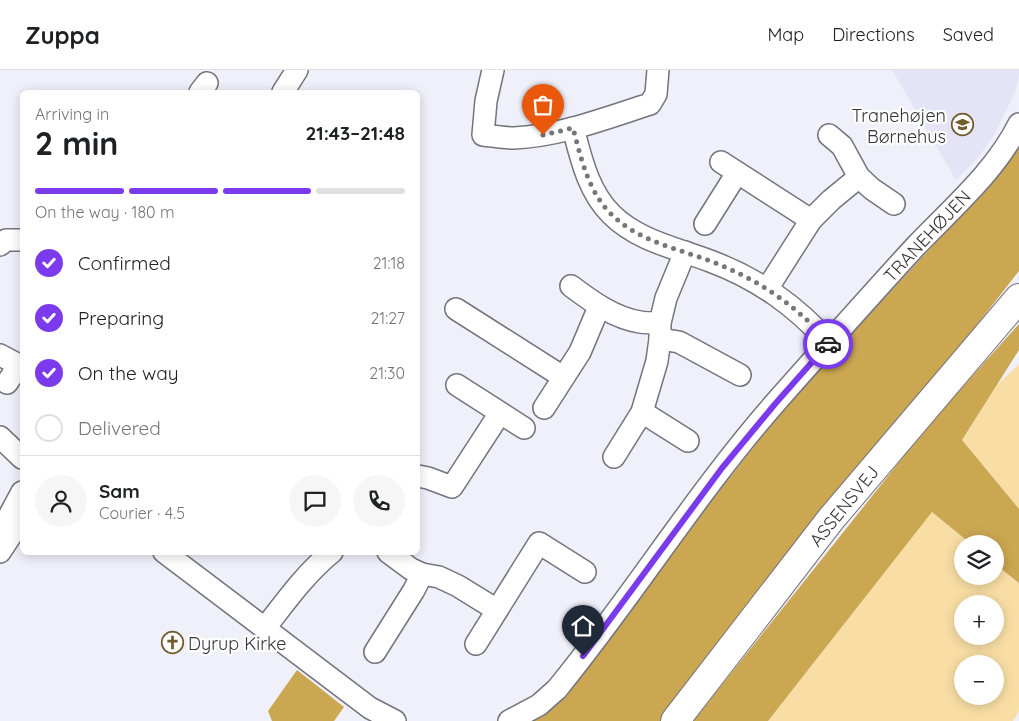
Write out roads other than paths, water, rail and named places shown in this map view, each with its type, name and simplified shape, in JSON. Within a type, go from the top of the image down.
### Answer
[{"type":"main road","name":"ASSENSVEJ","points":[[675,721],[831,520],[1019,298]]},
{"type":"street","points":[[284,90],[297,70]]},
{"type":"street","points":[[493,70],[486,102],[483,135],[512,138],[543,135],[573,128],[650,104],[656,94],[658,70]]},
{"type":"street","name":"TRANEHØJEN","points":[[509,721],[539,705],[557,689],[722,468],[829,342],[911,252],[978,183],[1008,145],[1019,124]]},
{"type":"street","points":[[573,128],[587,178],[598,198],[611,214],[629,229],[651,240],[712,262],[767,289],[790,304],[810,321],[829,342]]},
{"type":"street","points":[[829,135],[842,146],[858,177],[894,204]]},
{"type":"street","points":[[705,224],[729,167],[811,220]]},
{"type":"street","points":[[767,289],[811,220],[858,177]]},
{"type":"street","points":[[0,245],[6,240],[20,240]]},
{"type":"street","points":[[614,457],[642,412],[653,378],[666,298],[685,252]]},
{"type":"street","points":[[571,286],[599,307],[660,331],[740,375]]},
{"type":"street","points":[[544,408],[580,352],[599,307]]},
{"type":"street","points":[[456,309],[563,377]]},
{"type":"street","points":[[0,355],[19,365],[7,383]]},
{"type":"street","points":[[457,385],[524,428]]},
{"type":"street","points":[[642,412],[688,440]]},
{"type":"street","points":[[420,476],[452,487],[500,413]]},
{"type":"street","points":[[0,428],[20,439]]},
{"type":"street","points":[[0,437],[20,456]]},
{"type":"street","points":[[0,533],[20,496]]},
{"type":"street","points":[[0,552],[20,520]]},
{"type":"street","points":[[476,644],[539,543],[585,572]]},
{"type":"street","points":[[168,555],[370,708],[395,721]]},
{"type":"street","points":[[265,628],[298,585],[317,564],[328,555]]},
{"type":"street","points":[[392,555],[412,570],[439,577],[458,586],[497,610]]},
{"type":"street","points":[[375,652],[422,574]]},
{"type":"place","name":"Tranehøjen Børnehus","points":[[962,125]]},
{"type":"place","name":"Dyrup Kirke","points":[[172,643]]}]
